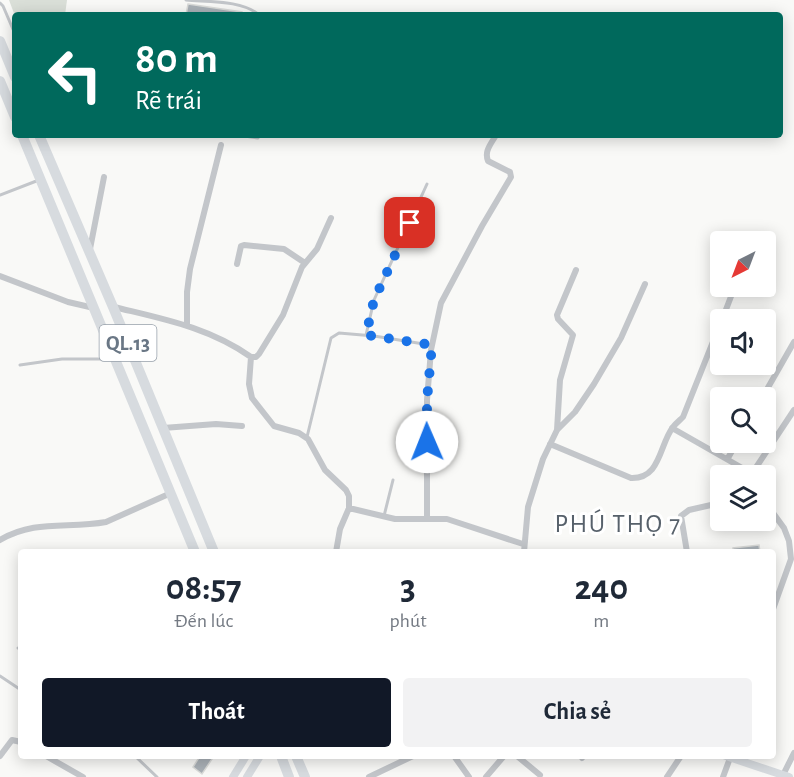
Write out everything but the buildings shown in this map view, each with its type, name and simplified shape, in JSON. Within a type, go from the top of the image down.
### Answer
[{"type":"highway","points":[[0,41],[12,62]]},
{"type":"highway","points":[[0,81],[12,110]]},
{"type":"highway","name":"QL.13","points":[[23,138],[194,549]]},
{"type":"highway","name":"QL.13","points":[[40,138],[213,549]]},
{"type":"highway","points":[[282,759],[289,777]]},
{"type":"highway","points":[[297,759],[305,777]]},
{"type":"street","points":[[427,518],[426,427],[432,345],[444,296],[511,177],[510,172],[488,161],[486,153],[494,138]]},
{"type":"street","points":[[187,325],[190,269],[221,145]]},
{"type":"street","points":[[89,253],[104,177]]},
{"type":"street","points":[[113,307],[208,332],[250,357],[256,357],[283,315],[305,263],[317,249],[331,218]]},
{"type":"street","points":[[237,264],[243,245],[284,249],[305,263]]},
{"type":"street","points":[[557,430],[560,380],[573,335],[557,315],[576,270]]},
{"type":"street","points":[[0,276],[69,302],[95,308]]},
{"type":"street","points":[[524,549],[531,493],[543,459],[557,430],[584,400],[621,338],[645,284]]},
{"type":"street","points":[[768,387],[794,342]]},
{"type":"street","points":[[550,444],[631,478],[640,478],[652,470],[672,428],[683,417],[710,350]]},
{"type":"street","points":[[250,357],[250,391],[264,417],[274,426],[299,433],[306,438],[325,470],[346,490],[349,496],[349,508],[340,529],[337,549]]},
{"type":"street","points":[[757,465],[794,410]]},
{"type":"street","points":[[163,428],[216,424],[242,426]]},
{"type":"street","points":[[672,428],[738,465]]},
{"type":"street","points":[[728,458],[731,453]]},
{"type":"street","points":[[0,540],[13,532],[40,525],[106,522],[171,494]]},
{"type":"street","points":[[686,549],[681,516],[689,510],[710,505]]},
{"type":"street","points":[[349,508],[395,519],[447,519],[523,544]]},
{"type":"street","points":[[776,517],[784,528],[789,541],[791,560]]},
{"type":"street","points":[[776,601],[794,550]]},
{"type":"street","points":[[0,756],[12,740],[18,741]]},
{"type":"street","points":[[734,759],[786,776],[794,753]]},
{"type":"street","points":[[51,759],[83,777]]},
{"type":"street","points":[[233,777],[244,759]]},
{"type":"street","points":[[247,777],[258,759]]},
{"type":"street","points":[[369,777],[407,759]]},
{"type":"street","points":[[456,759],[469,777]]},
{"type":"street","points":[[486,777],[501,759]]},
{"type":"street","points":[[521,759],[540,775]]},
{"type":"street","points":[[667,777],[679,759]]},
{"type":"street","points":[[723,777],[728,759]]},
{"type":"lane","points":[[186,0],[238,5],[256,12]]},
{"type":"lane","points":[[0,3],[12,27]]},
{"type":"lane","points":[[0,195],[41,180]]},
{"type":"lane","points":[[366,335],[374,300],[427,184]]},
{"type":"lane","points":[[306,438],[331,338],[339,333],[432,345]]},
{"type":"lane","points":[[20,365],[62,359],[116,359]]},
{"type":"lane","points":[[384,516],[393,480]]},
{"type":"lane","points":[[0,676],[18,688]]},
{"type":"lane","points":[[138,759],[158,777]]},
{"type":"shaded area","points":[[9,0],[67,0],[65,12],[14,12]]},
{"type":"district","name":"PHÚ THỌ 7","points":[[618,523]]},
{"type":"route","points":[[410,223],[374,300],[366,335],[432,345],[427,400],[427,442]]}]
